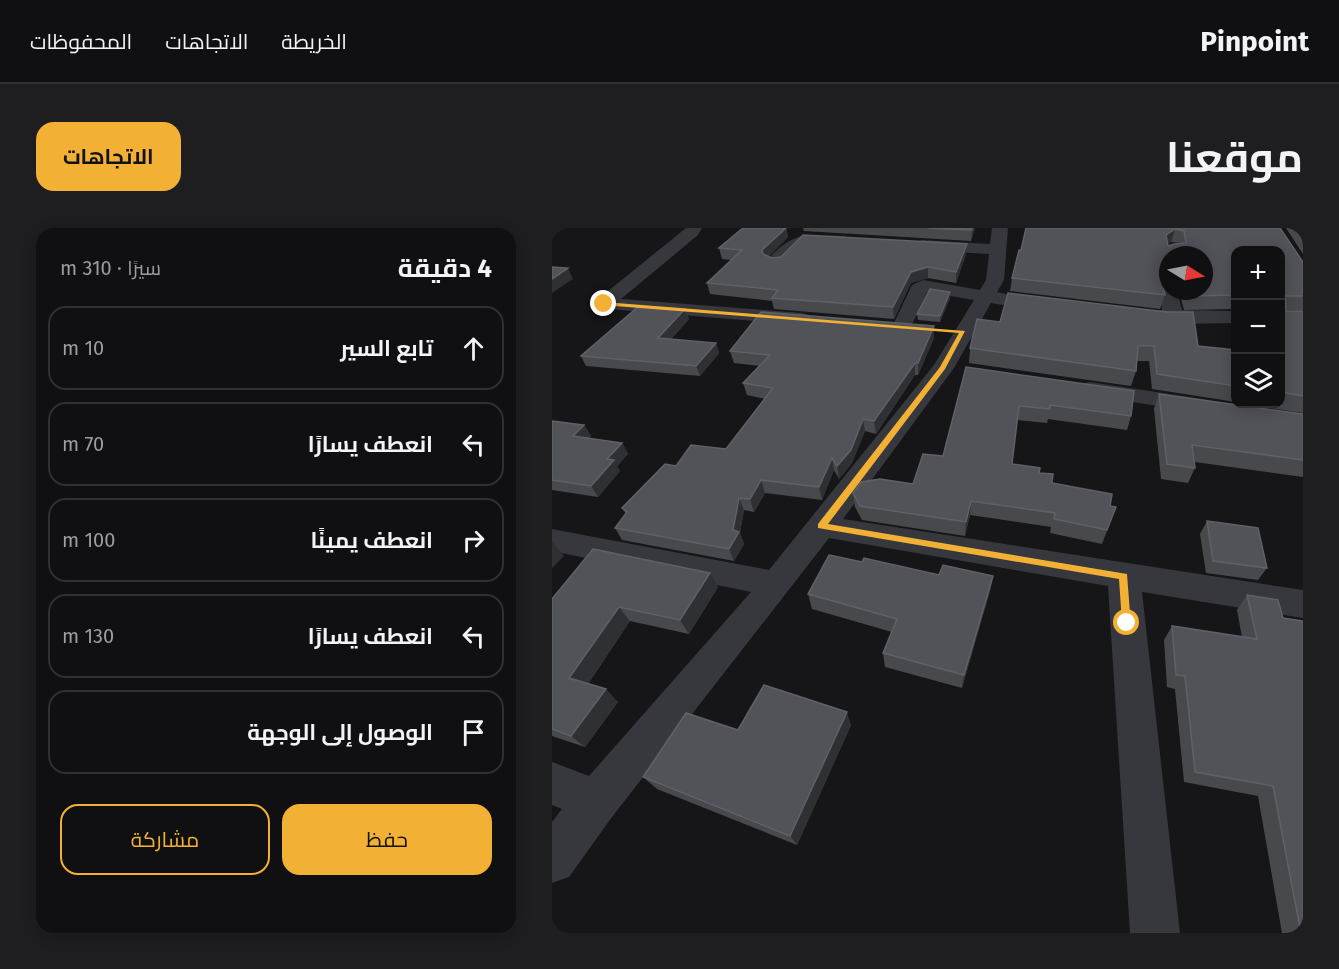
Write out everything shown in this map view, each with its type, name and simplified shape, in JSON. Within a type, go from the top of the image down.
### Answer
[{"type":"street","points":[[694,228],[604,304],[819,320]]},
{"type":"street","points":[[552,860],[596,801],[777,584],[821,526],[954,370],[963,332],[995,280],[1000,228]]},
{"type":"street","points":[[775,262],[790,245],[801,238],[863,242]]},
{"type":"street","points":[[908,244],[998,249]]},
{"type":"street","points":[[902,327],[923,286],[1026,302]]},
{"type":"street","points":[[1170,300],[1174,318]]},
{"type":"street","points":[[1128,314],[1174,318],[1231,317]]},
{"type":"street","points":[[878,325],[963,332]]},
{"type":"street","points":[[1070,387],[1222,409]]},
{"type":"street","points":[[821,526],[1303,604]]},
{"type":"street","points":[[552,540],[777,584]]},
{"type":"street","points":[[1124,576],[1155,933]]},
{"type":"street","points":[[552,783],[596,801]]},
{"type":"building","points":[[743,228],[786,228],[762,250],[763,254],[772,258],[781,257],[803,235],[967,244],[956,272],[928,267],[911,272],[893,307],[772,298],[778,290],[707,283],[742,250],[719,248]]},
{"type":"building","points":[[928,228],[972,228],[972,230]]},
{"type":"building","points":[[1026,228],[1280,228],[1303,262],[1303,296],[1285,296],[1285,246],[1231,246],[1231,295],[1213,295],[1213,246],[1168,246],[1159,246],[1159,294],[1012,278],[1019,250],[1021,250]],"holes":[[[1175,229],[1184,231],[1186,243],[1168,246],[1166,235]]]},
{"type":"building","points":[[552,267],[568,268],[552,279]]},
{"type":"building","points":[[930,289],[950,292],[940,316],[917,314]]},
{"type":"building","points":[[1008,293],[1167,312],[1193,312],[1198,346],[1231,349],[1231,385],[1157,374],[1154,346],[1138,346],[1136,371],[970,348],[977,319],[1000,322]]},
{"type":"building","points":[[1285,296],[1286,311],[1303,311],[1303,396],[1285,393]]},
{"type":"building","points":[[639,306],[685,309],[658,338],[716,343],[696,366],[581,356]]},
{"type":"building","points":[[761,312],[934,326],[918,363],[915,363],[874,421],[863,419],[851,450],[837,466],[832,458],[819,487],[761,480],[750,499],[739,498],[733,530],[739,532],[729,549],[615,528],[627,512],[622,508],[665,464],[676,466],[691,445],[726,449],[773,388],[743,383],[770,355],[730,351]]},
{"type":"building","points":[[966,367],[1134,391],[1131,416],[1050,405],[1050,409],[1019,406],[1012,464],[1040,468],[1039,473],[1053,474],[1052,483],[1112,494],[1110,506],[1116,507],[1107,530],[1054,519],[1055,513],[971,501],[966,522],[860,506],[853,493],[861,482],[880,479],[913,484],[923,454],[943,456]]},
{"type":"building","points":[[1159,394],[1231,404],[1231,408],[1260,408],[1303,414],[1303,460],[1192,445],[1195,468],[1167,464]]},
{"type":"building","points":[[552,421],[584,425],[573,436],[622,443],[607,459],[614,460],[591,486],[552,480]]},
{"type":"building","points":[[1207,521],[1258,528],[1267,568],[1213,561]]},
{"type":"building","points":[[593,549],[710,573],[680,620],[619,607],[569,678],[606,689],[571,736],[552,729],[552,599]]},
{"type":"building","points":[[829,555],[862,562],[864,558],[939,575],[943,565],[993,576],[964,675],[883,653],[897,619],[808,594]]},
{"type":"building","points":[[1247,595],[1278,600],[1283,618],[1303,621],[1303,929],[1300,928],[1273,786],[1195,772],[1185,676],[1176,675],[1172,626],[1257,639]]},
{"type":"building","points":[[764,685],[847,712],[790,836],[643,777],[686,713],[738,730]]},
{"type":"route","points":[[604,304],[963,332],[943,368],[821,526],[1124,576],[1127,623]]}]
